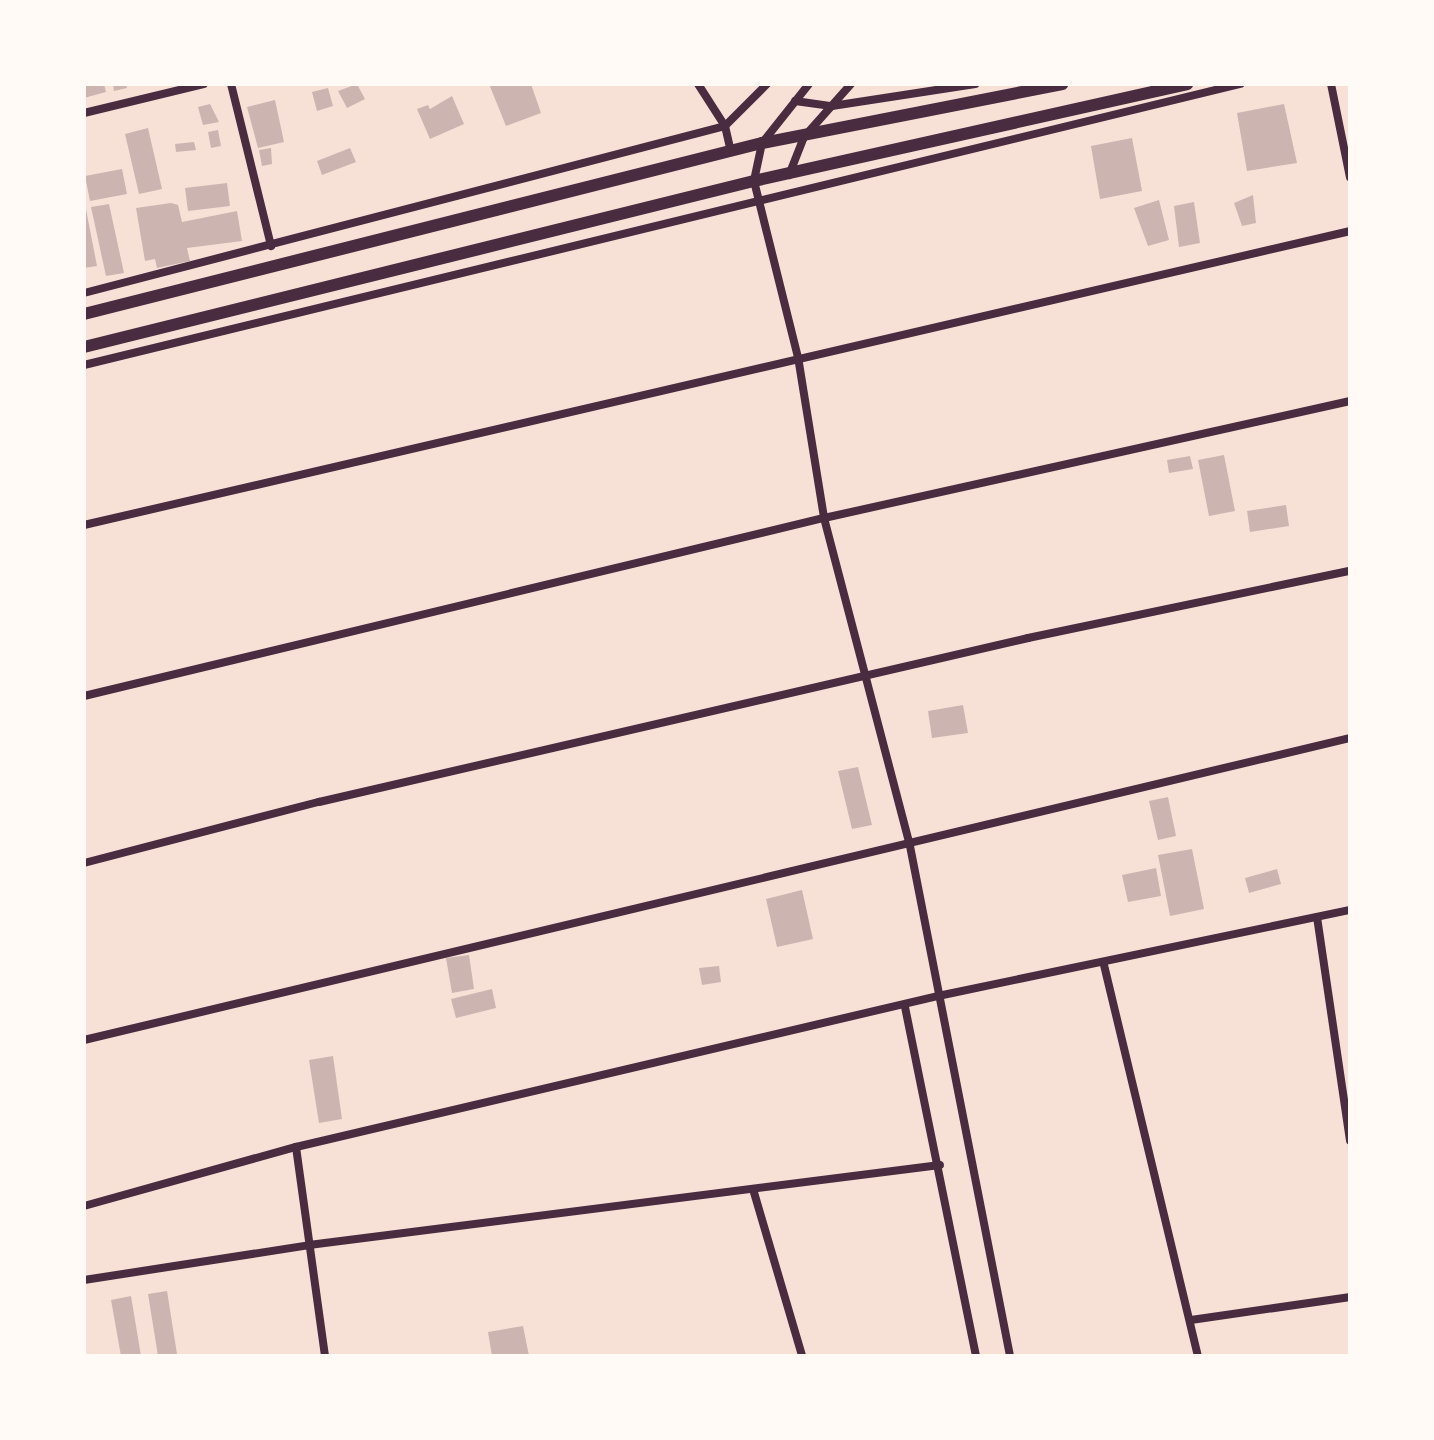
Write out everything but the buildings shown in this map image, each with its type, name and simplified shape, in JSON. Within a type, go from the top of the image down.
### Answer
[{"type":"street","points":[[84,113],[204,84]]},
{"type":"street","points":[[231,84],[271,246]]},
{"type":"street","points":[[698,84],[725,126],[731,151]]},
{"type":"street","points":[[84,293],[725,126],[767,84]]},
{"type":"street","points":[[809,84],[762,143],[754,181],[798,357],[824,518],[863,679],[885,738],[909,841],[1010,1356]]},
{"type":"street","points":[[789,175],[804,137],[851,84]]},
{"type":"street","points":[[795,101],[832,106],[975,84]]},
{"type":"street","points":[[84,314],[762,143],[1062,84]]},
{"type":"street","points":[[84,347],[754,181],[1187,84]]},
{"type":"street","points":[[84,365],[1240,84]]},
{"type":"street","points":[[1331,84],[1350,177]]},
{"type":"street","points":[[84,525],[1350,231]]},
{"type":"street","points":[[84,696],[824,518],[1350,401]]},
{"type":"street","points":[[84,863],[319,802],[1350,571]]},
{"type":"street","points":[[84,1040],[1350,738]]},
{"type":"street","points":[[84,1206],[296,1147],[905,1007],[938,996],[1104,965],[1350,910]]},
{"type":"street","points":[[1317,917],[1350,1141]]},
{"type":"street","points":[[1104,965],[1152,1175],[1198,1356]]},
{"type":"street","points":[[905,1007],[940,1165],[976,1356]]},
{"type":"street","points":[[296,1147],[325,1356]]},
{"type":"street","points":[[84,1280],[309,1245],[940,1165]]},
{"type":"street","points":[[753,1189],[802,1356]]},
{"type":"street","points":[[1191,1320],[1350,1297]]}]
